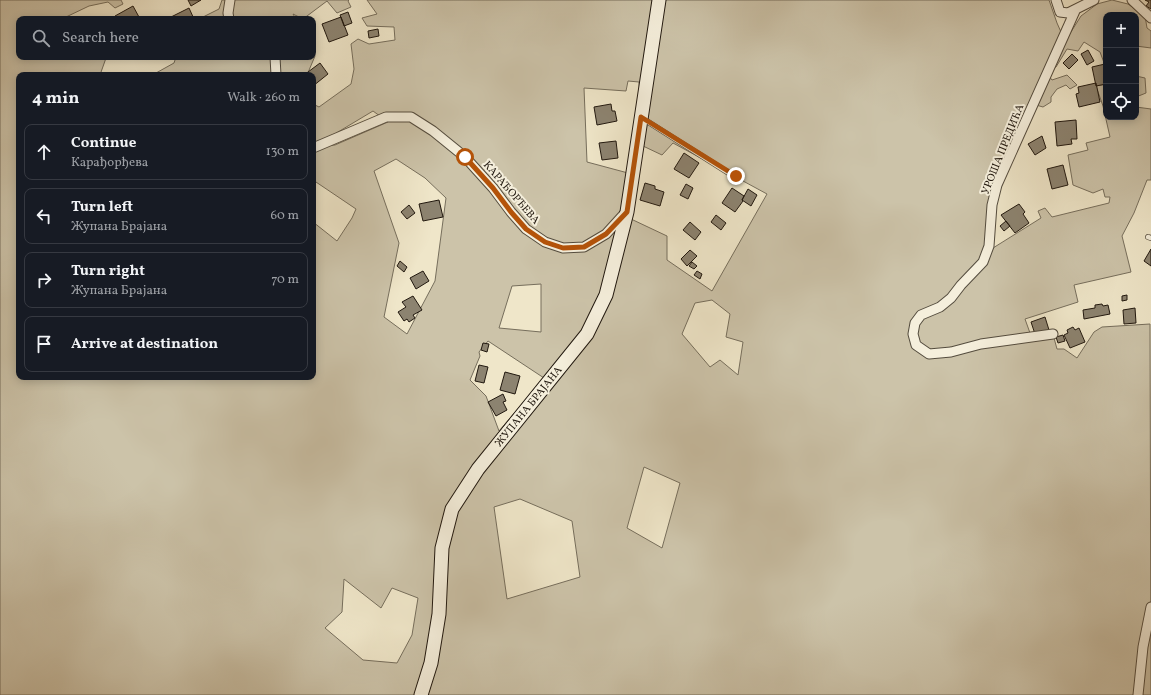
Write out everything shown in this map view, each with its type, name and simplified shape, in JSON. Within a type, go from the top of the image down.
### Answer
[{"type":"street","points":[[228,16],[230,0]]},
{"type":"street","name":"ЖУПАНА БРАЈАНА","points":[[421,695],[431,663],[439,614],[442,548],[452,509],[478,469],[587,334],[606,295],[627,212],[659,0]]},
{"type":"street","points":[[1056,0],[1060,12],[1068,13],[1075,11],[1094,0]]},
{"type":"street","points":[[1132,0],[1151,18]]},
{"type":"street","name":"УРОША ПРЕДИЋА","points":[[1053,334],[981,344],[951,352],[929,354],[916,344],[913,334],[915,323],[921,315],[940,307],[951,298],[983,262],[989,246],[992,205],[997,185],[1075,11]]},
{"type":"street","points":[[275,60],[276,72]]},
{"type":"street","name":"КАРАЂОРЂЕВА","points":[[316,147],[386,117],[411,117],[433,131],[465,157],[493,188],[526,229],[545,242],[563,248],[584,247],[606,234],[627,212]]},
{"type":"street","points":[[1138,695],[1143,647],[1151,607]]},
{"type":"lane","points":[[641,117],[736,176]]},
{"type":"shaded area","points":[[0,0],[121,0],[123,4],[115,8],[108,2],[89,6],[68,16],[16,16],[16,60],[105,60],[101,72],[16,72],[16,380],[316,380],[316,224],[337,241],[356,209],[316,182],[316,147],[335,145],[388,122],[373,111],[316,145],[316,106],[319,107],[351,84],[354,69],[351,44],[358,39],[369,44],[395,40],[394,27],[367,26],[362,18],[377,14],[367,0],[1049,0],[1061,32],[1069,35],[1081,16],[1097,4],[1112,0],[1128,4],[1145,16],[1147,28],[1151,31],[1151,48],[1139,46],[1139,12],[1103,12],[1103,60],[1100,52],[1084,42],[1078,51],[1067,49],[1056,67],[1045,71],[1052,80],[1067,75],[1077,85],[1070,89],[1066,85],[1057,89],[1051,97],[1051,102],[1043,107],[1029,103],[1014,140],[1009,143],[996,181],[988,183],[987,192],[991,200],[993,248],[1041,218],[1038,211],[1045,208],[1052,217],[1109,203],[1110,197],[1105,197],[1103,189],[1093,193],[1073,185],[1068,155],[1088,150],[1086,143],[1110,137],[1106,120],[1139,120],[1139,107],[1151,109],[1151,180],[1147,180],[1134,213],[1122,236],[1131,272],[1074,285],[1078,302],[1025,319],[1030,333],[1054,338],[1057,349],[1064,349],[1077,358],[1094,332],[1102,327],[1150,324],[1151,695],[0,695]],"holes":[[[628,81],[639,82],[643,146],[662,155],[673,143],[767,194],[712,291],[667,260],[667,236],[631,219],[628,173],[587,162],[584,88],[626,91]],[[396,159],[425,178],[446,198],[435,281],[407,334],[384,317],[399,243],[374,171]],[[541,284],[541,332],[499,328],[512,286]],[[712,300],[730,314],[726,337],[743,342],[738,375],[720,360],[710,367],[682,334],[695,303]],[[488,341],[544,378],[499,431],[486,396],[470,380],[480,356],[479,352]],[[644,467],[680,483],[662,548],[627,528]],[[520,499],[572,521],[580,577],[507,599],[494,507]],[[344,579],[381,608],[392,588],[418,598],[412,635],[397,663],[363,660],[325,628],[342,612]]]},
{"type":"shaded area","points":[[222,0],[349,0],[348,1],[351,7],[337,13],[327,1],[307,16],[297,16],[293,14],[294,16],[205,16],[219,9]]},
{"type":"shaded area","points":[[175,60],[313,60],[308,72],[158,72],[174,63]]},
{"type":"shaded area","points":[[1139,77],[1145,78],[1146,93],[1139,96]]},
{"type":"shaded area","points":[[1103,85],[1103,106],[1096,86]]},
{"type":"building","points":[[188,0],[201,0],[191,6]]},
{"type":"building","points":[[1145,0],[1151,0],[1151,9],[1146,6],[1149,2]]},
{"type":"building","points":[[133,6],[138,16],[115,16]]},
{"type":"building","points":[[189,8],[193,16],[173,16]]},
{"type":"building","points":[[348,12],[352,23],[344,26],[340,15]]},
{"type":"building","points":[[341,17],[348,35],[329,42],[322,24]]},
{"type":"building","points":[[378,29],[379,36],[369,38],[368,31]]},
{"type":"building","points":[[1088,50],[1094,61],[1087,65],[1081,54]]},
{"type":"building","points":[[1072,54],[1078,60],[1069,69],[1063,63]]},
{"type":"building","points":[[320,63],[328,74],[316,84],[316,72],[308,72]]},
{"type":"building","points":[[1103,64],[1103,85],[1096,86],[1092,67]]},
{"type":"building","points":[[1096,83],[1100,102],[1079,107],[1076,94],[1079,93],[1078,87]]},
{"type":"building","points":[[611,104],[612,111],[615,111],[617,121],[597,125],[594,107]]},
{"type":"building","points":[[1076,120],[1077,139],[1071,139],[1072,144],[1057,146],[1055,122]]},
{"type":"building","points":[[1042,136],[1046,148],[1035,155],[1028,144]]},
{"type":"building","points":[[616,141],[618,158],[602,160],[599,143]]},
{"type":"building","points":[[684,153],[699,163],[689,178],[674,169]]},
{"type":"building","points":[[1063,165],[1068,185],[1052,189],[1047,169]]},
{"type":"building","points":[[645,183],[655,186],[655,189],[664,192],[660,206],[640,200]]},
{"type":"building","points":[[686,184],[693,188],[688,199],[680,195]]},
{"type":"building","points":[[732,188],[744,196],[743,201],[735,212],[722,203]]},
{"type":"building","points":[[748,189],[757,195],[751,206],[742,200]]},
{"type":"building","points":[[439,200],[443,217],[423,221],[419,204]]},
{"type":"building","points":[[1019,204],[1025,212],[1023,214],[1029,223],[1015,233],[1001,215]]},
{"type":"building","points":[[409,205],[415,213],[407,219],[401,212]]},
{"type":"building","points":[[716,215],[726,223],[721,230],[711,222]]},
{"type":"building","points":[[1006,221],[1010,226],[1004,231],[1000,226]]},
{"type":"building","points":[[690,222],[701,232],[695,240],[683,230]]},
{"type":"building","points":[[1151,249],[1151,266],[1144,261]]},
{"type":"building","points":[[690,250],[697,256],[687,266],[681,259]]},
{"type":"building","points":[[400,261],[407,267],[404,272],[397,266]]},
{"type":"building","points":[[692,262],[697,266],[694,269],[689,266]]},
{"type":"building","points":[[423,271],[429,281],[416,289],[410,278]]},
{"type":"building","points":[[697,271],[702,274],[700,279],[694,275]]},
{"type":"building","points":[[1127,295],[1127,300],[1122,301],[1122,296]]},
{"type":"building","points":[[413,296],[422,310],[413,315],[415,318],[409,322],[407,319],[404,321],[398,312],[406,307],[402,302]]},
{"type":"building","points":[[1102,304],[1103,306],[1108,305],[1110,314],[1084,319],[1083,310],[1095,308],[1095,305]]},
{"type":"building","points":[[1135,308],[1136,323],[1124,324],[1123,310]]},
{"type":"building","points":[[1045,317],[1049,330],[1035,334],[1031,322]]},
{"type":"building","points":[[1073,327],[1075,330],[1079,328],[1085,342],[1070,348],[1064,335],[1068,333],[1067,330]]},
{"type":"building","points":[[1063,335],[1065,341],[1058,343],[1056,337]]},
{"type":"building","points":[[483,343],[489,344],[487,352],[481,350]]},
{"type":"building","points":[[479,365],[488,367],[484,383],[475,381]]},
{"type":"building","points":[[505,372],[520,376],[515,394],[500,390]]},
{"type":"building","points":[[503,394],[506,401],[503,402],[507,410],[496,416],[488,402]]},
{"type":"route","points":[[465,157],[493,188],[526,229],[545,242],[563,248],[584,247],[606,234],[627,212],[641,117],[736,176]]}]
